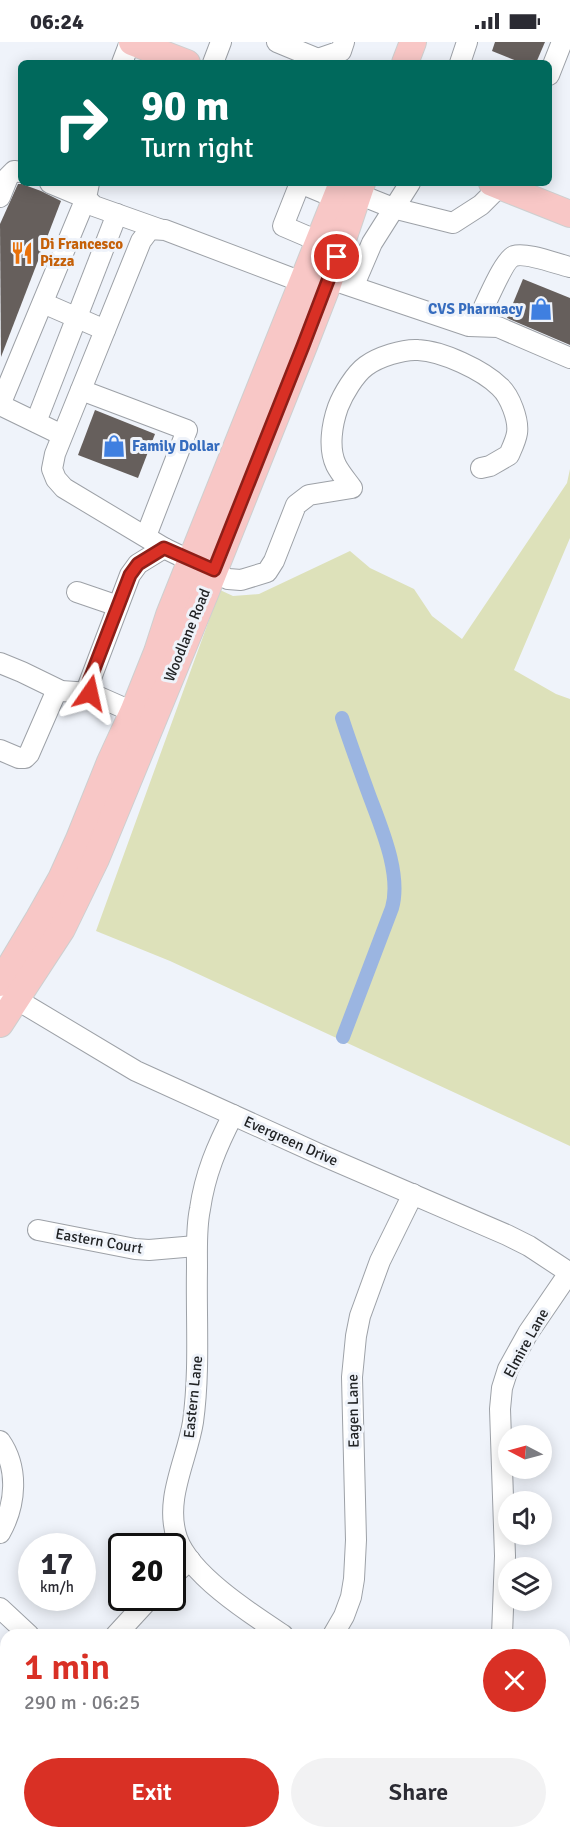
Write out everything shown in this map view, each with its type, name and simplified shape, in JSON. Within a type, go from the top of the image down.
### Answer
[{"type":"main road","points":[[131,42],[179,60]]},
{"type":"main road","points":[[406,60],[413,42]]},
{"type":"main road","points":[[503,186],[570,213]]},
{"type":"main road","name":"Woodlane Road","points":[[57,911],[111,824],[302,282],[318,241],[350,189]]},
{"type":"main road","name":"Woodlane Road","points":[[57,911],[79,839],[110,762],[202,566],[330,279],[350,189]]},
{"type":"main road","points":[[0,1024],[5,990],[40,964],[57,911]]},
{"type":"street","points":[[123,60],[131,42]]},
{"type":"street","points":[[214,60],[221,42]]},
{"type":"street","points":[[277,42],[318,59],[341,51],[344,42]]},
{"type":"street","points":[[461,60],[467,42]]},
{"type":"street","points":[[552,67],[562,42]]},
{"type":"street","points":[[0,196],[8,177],[14,171],[18,172]]},
{"type":"street","points":[[64,186],[88,191]]},
{"type":"street","points":[[299,186],[283,226],[318,241]]},
{"type":"street","points":[[325,186],[350,189],[393,208],[453,223],[481,205],[500,186]]},
{"type":"street","points":[[354,285],[372,243],[408,186]]},
{"type":"street","points":[[88,191],[93,206],[159,229]]},
{"type":"street","points":[[62,435],[0,405],[88,191]]},
{"type":"street","points":[[36,422],[117,214]]},
{"type":"street","points":[[302,282],[165,230],[150,229],[141,241],[62,435],[52,469],[56,479],[73,494],[164,548],[228,579],[241,580],[267,572],[274,561],[296,505],[309,495],[352,488],[336,465],[332,437],[335,416],[343,396],[366,366],[398,351],[418,350],[438,354],[481,372],[502,388],[514,411],[517,433],[509,454],[490,466],[481,468]]},
{"type":"street","points":[[476,326],[505,264],[513,256],[525,255],[570,267]]},
{"type":"street","points":[[330,279],[354,285],[460,322],[476,326],[498,327],[570,358]]},
{"type":"street","points":[[43,303],[105,330]]},
{"type":"street","points":[[81,390],[187,430],[146,536]]},
{"type":"street","points":[[90,693],[87,686],[130,575],[138,564],[164,548]]},
{"type":"street","points":[[76,592],[118,606]]},
{"type":"street","points":[[0,663],[61,691],[90,693],[133,712]]},
{"type":"street","points":[[0,750],[19,758],[25,758],[29,754],[56,692],[61,691]]},
{"type":"street","name":"Evergreen Drive","points":[[5,990],[135,1071],[529,1246],[570,1273]]},
{"type":"street","name":"Eastern Lane","points":[[233,1115],[213,1154],[200,1209],[196,1246],[197,1380],[193,1423],[177,1482],[174,1520],[177,1538],[196,1568],[223,1592],[275,1629]]},
{"type":"street","name":"Eagen Lane","points":[[336,1629],[351,1597],[354,1579],[356,1540],[352,1377],[356,1336],[360,1316],[380,1262],[414,1194]]},
{"type":"street","name":"Eastern Court","points":[[38,1230],[135,1249],[196,1246]]},
{"type":"street","name":"Elmire Lane","points":[[502,1629],[505,1566],[500,1409],[502,1388],[508,1369],[528,1333],[570,1273]]},
{"type":"street","points":[[0,1441],[8,1456],[14,1479],[10,1511],[0,1533]]},
{"type":"street","points":[[186,1564],[190,1560]]},
{"type":"street","points":[[0,1608],[23,1629]]},
{"type":"street","points":[[122,1629],[138,1611]]},
{"type":"green space","points":[[570,469],[570,538],[514,670],[556,694],[570,699],[570,1146],[170,961],[96,931],[220,590],[233,596],[259,594],[350,551],[370,568],[414,589],[432,616],[462,639],[567,483]]},
{"type":"building","points":[[495,42],[545,42],[537,60],[514,60],[492,51]]},
{"type":"building","points":[[18,184],[18,186],[27,186],[41,191],[61,201],[1,357],[0,224]]},
{"type":"building","name":"CVS Pharmacy","points":[[523,279],[570,298],[570,345],[507,318]]},
{"type":"building","points":[[95,410],[155,434],[138,478],[78,455]]},
{"type":"waterway","points":[[342,718],[384,834],[394,880],[392,908],[343,1037]]},
{"type":"place","name":"Di Francesco Pizza","points":[[22,253]]},
{"type":"place","name":"CVS Pharmacy","points":[[541,309]]},
{"type":"place","name":"Family Dollar","points":[[114,446]]},
{"type":"route","points":[[90,693],[87,686],[130,575],[138,564],[164,548],[214,570],[337,257]]}]
